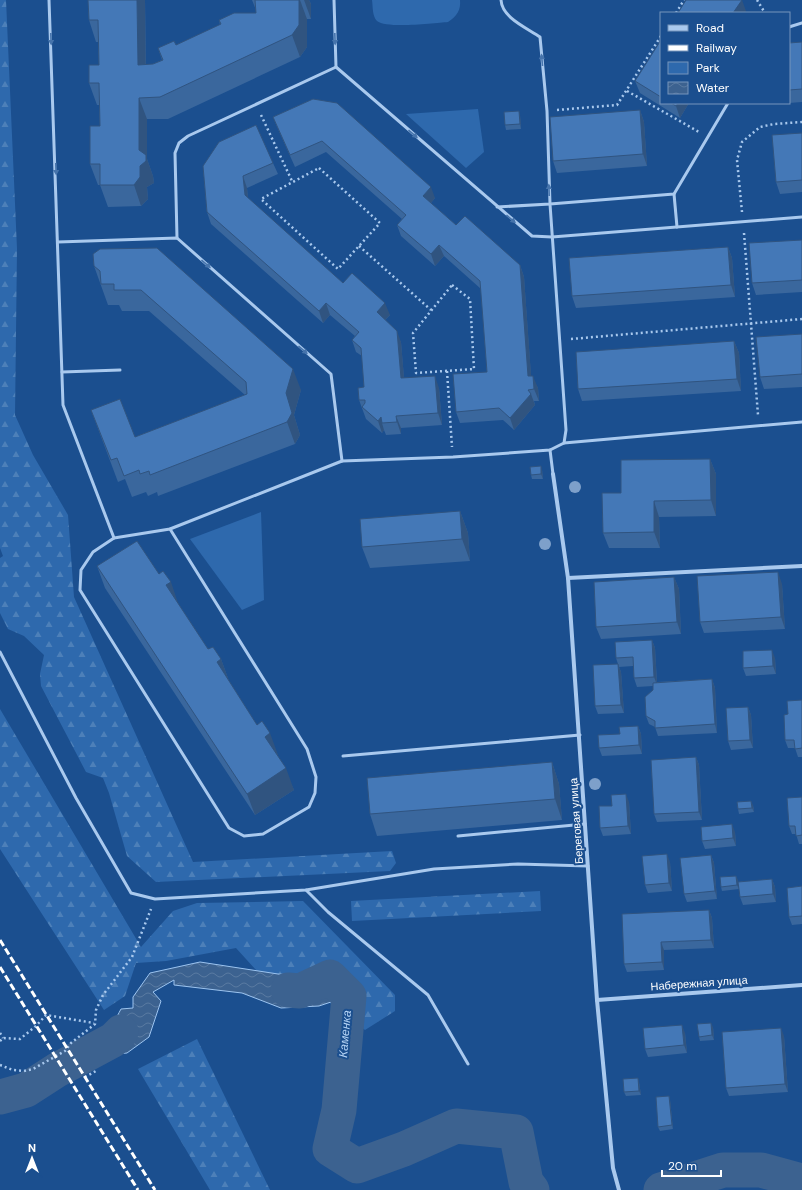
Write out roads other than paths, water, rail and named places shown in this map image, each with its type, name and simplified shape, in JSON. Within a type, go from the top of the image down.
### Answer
[{"type":"street","name":"Береговая улица","points":[[553,474],[568,578],[580,735],[597,1000],[613,1168],[619,1190]]},
{"type":"street","points":[[568,578],[802,566]]},
{"type":"street","name":"Набережная улица","points":[[597,1000],[802,985]]},
{"type":"lane","points":[[50,0],[63,405],[114,538]]},
{"type":"lane","points":[[334,0],[336,67],[532,236],[552,237],[802,218]]},
{"type":"lane","points":[[501,0],[509,16],[540,37],[547,110],[552,237],[561,340],[566,430],[564,443]]},
{"type":"lane","points":[[790,27],[802,23]]},
{"type":"lane","points":[[177,238],[175,153],[179,143],[188,136],[336,67]]},
{"type":"lane","points":[[677,227],[674,194],[727,104]]},
{"type":"lane","points":[[497,207],[674,194]]},
{"type":"lane","points":[[58,242],[177,238],[331,374],[342,461]]},
{"type":"lane","points":[[62,372],[120,370]]},
{"type":"lane","points":[[170,529],[307,749],[316,778],[315,793],[309,807],[263,834],[244,836],[229,828],[80,590],[81,570],[93,552],[114,538],[170,529],[342,461],[453,457],[550,450],[564,443],[802,422]]},
{"type":"lane","points":[[550,450],[553,474]]},
{"type":"lane","points":[[0,652],[76,798],[131,893],[155,899],[306,890],[434,869],[518,864],[588,866]]},
{"type":"lane","points":[[342,756],[580,735]]},
{"type":"lane","points":[[458,836],[585,824]]},
{"type":"lane","points":[[306,890],[328,912],[428,995],[468,1064]]},
{"type":"water","points":[[200,962],[278,974],[330,977],[349,996],[319,1006],[281,1008],[242,993],[174,985],[174,980],[153,992],[161,1001],[149,1037],[127,1053],[106,1055],[94,1065],[84,1067],[78,1051],[86,1040],[94,1040],[105,1035],[112,1027],[121,1009],[133,1008],[133,997],[150,973]]},
{"type":"water","points":[[64,1060],[72,1068],[52,1080],[49,1091],[0,1113],[0,1082],[35,1072]]},
{"type":"waterway","name":"Каменка","points":[[288,990],[300,991],[330,977],[349,996],[339,1110],[330,1149],[357,1166],[404,1149],[456,1126],[516,1132],[526,1182],[532,1190]]},
{"type":"waterway","name":"Каменка","points":[[0,1097],[26,1090],[57,1070],[113,1040],[121,1032]]},
{"type":"waterway","name":"Каменка","points":[[661,1190],[723,1170],[761,1170],[802,1181]]},
{"type":"railway","points":[[0,940],[155,1190]]},
{"type":"railway","points":[[0,967],[138,1190]]}]
